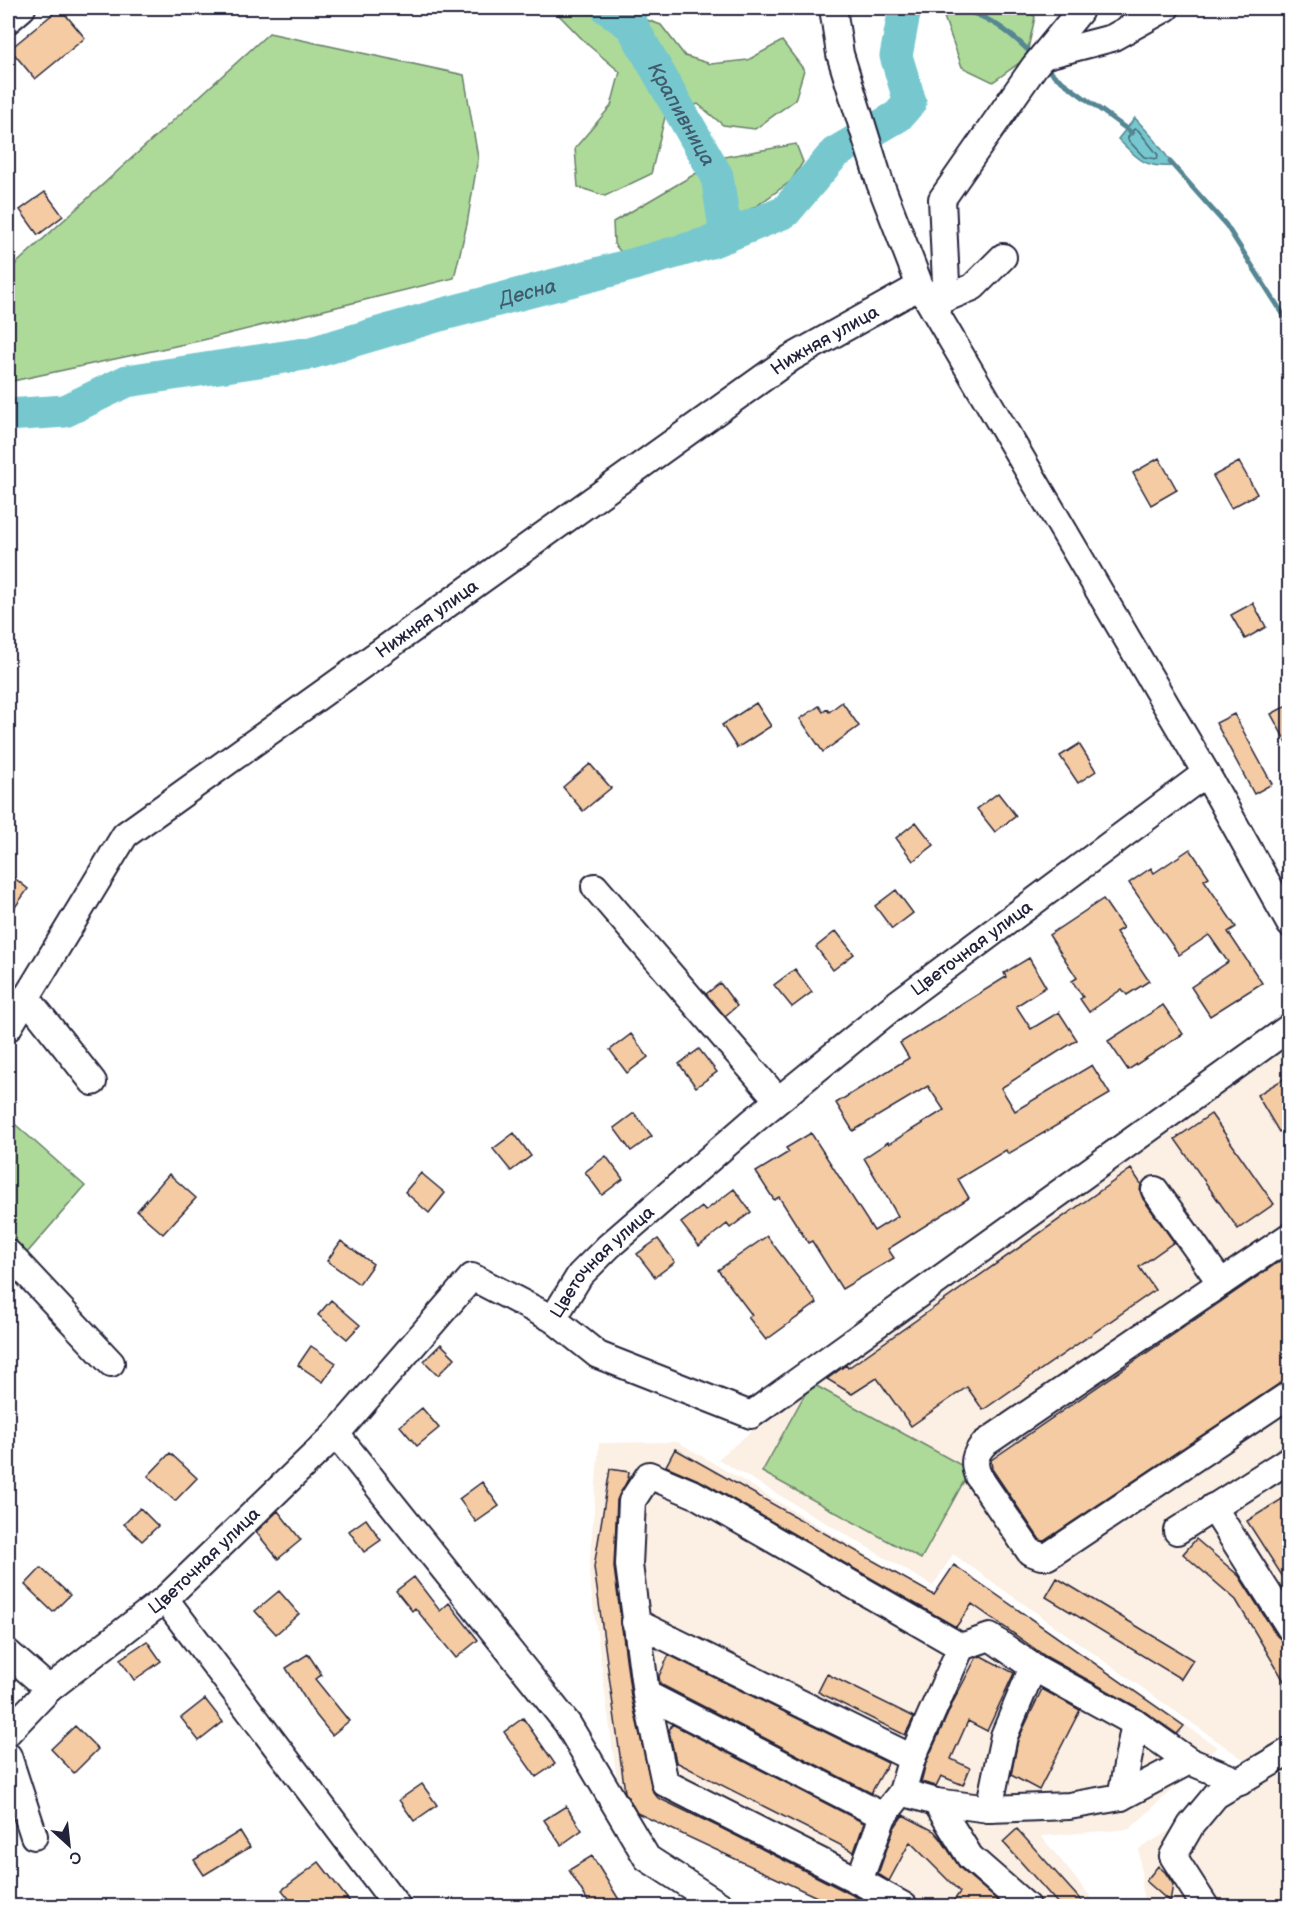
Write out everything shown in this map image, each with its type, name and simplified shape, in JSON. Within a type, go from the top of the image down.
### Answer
[{"type":"street","points":[[8,20],[22,8]]},
{"type":"street","points":[[833,8],[840,54],[879,183],[920,286],[939,304],[1290,924]]},
{"type":"street","points":[[1038,62],[1112,38],[1166,8]]},
{"type":"street","points":[[939,304],[946,283],[942,199],[1038,62],[1079,12]]},
{"type":"street","points":[[939,304],[973,287],[1003,257]]},
{"type":"street","name":"Нижняя улица","points":[[8,1028],[125,835],[791,358],[920,286]]},
{"type":"street","name":"Цветочная улица","points":[[8,1732],[50,1689],[165,1599],[336,1434],[472,1277],[553,1319],[580,1275],[609,1246],[778,1100],[894,1006],[1206,773]]},
{"type":"street","points":[[595,887],[778,1100]]},
{"type":"street","points":[[26,997],[93,1082]]},
{"type":"street","points":[[553,1319],[598,1355],[751,1414],[1290,1027]]},
{"type":"street","points":[[1155,1190],[1221,1283]]},
{"type":"street","points":[[1290,1236],[984,1444],[976,1454],[978,1476],[1030,1552],[1048,1556],[1290,1394]]},
{"type":"street","points":[[8,1253],[111,1363]]},
{"type":"street","points":[[336,1434],[567,1723],[647,1858],[721,1906]]},
{"type":"street","points":[[1177,1531],[1290,1459]]},
{"type":"street","points":[[904,1906],[665,1783],[646,1694],[635,1622],[629,1565],[632,1502],[650,1475],[696,1494],[961,1647]]},
{"type":"street","points":[[1213,1507],[1290,1628]]},
{"type":"street","points":[[165,1599],[397,1906]]},
{"type":"street","points":[[635,1622],[912,1758]]},
{"type":"street","points":[[859,1881],[883,1816],[902,1792],[912,1758],[961,1647],[990,1637],[1033,1667],[1136,1723],[1189,1761],[1240,1782]]},
{"type":"street","points":[[8,1653],[50,1689]]},
{"type":"street","points":[[989,1809],[1004,1736],[1033,1667]]},
{"type":"street","points":[[646,1694],[883,1816]]},
{"type":"street","points":[[1122,1797],[1136,1723]]},
{"type":"street","points":[[1205,1906],[1173,1856],[1191,1825],[1216,1795],[1290,1751]]},
{"type":"street","points":[[8,1756],[34,1836]]},
{"type":"street","points":[[902,1792],[936,1802],[989,1809],[1069,1806],[1122,1797],[1189,1761]]},
{"type":"street","points":[[936,1802],[970,1857],[1026,1906]]},
{"type":"shaded area","points":[[1289,1045],[1289,1739],[1250,1764],[953,1554],[933,1586],[718,1459],[852,1348]]},
{"type":"shaded area","points":[[678,1442],[934,1595],[954,1565],[1217,1747],[1130,1829],[1041,1836],[1098,1906],[831,1906],[619,1795],[589,1574],[599,1443]]},
{"type":"shaded area","points":[[1289,1759],[1289,1906],[1144,1906],[1139,1849]]},
{"type":"green space","points":[[552,8],[624,8],[633,15],[661,25],[685,56],[711,64],[748,60],[782,41],[804,70],[795,100],[755,129],[723,125],[698,104],[665,117],[651,174],[605,196],[578,187],[575,148],[611,106],[620,72],[587,44]]},
{"type":"green space","points":[[948,8],[1026,8],[1035,17],[1026,58],[993,82],[962,67],[944,17]]},
{"type":"green space","points":[[269,33],[464,75],[478,158],[467,224],[454,278],[203,340],[8,382],[8,271]]},
{"type":"green space","points":[[796,144],[803,162],[791,181],[758,205],[702,235],[626,258],[614,244],[613,222],[724,157]]},
{"type":"green space","points":[[8,1118],[85,1186],[20,1261],[8,1247]]},
{"type":"green space","points":[[811,1383],[970,1470],[921,1559],[762,1472]]},
{"type":"water","points":[[603,8],[642,8],[646,15],[632,26],[610,20]]},
{"type":"water","points":[[1135,118],[1174,166],[1148,164],[1118,139]]},
{"type":"building","points":[[60,8],[85,38],[35,79],[10,49]]},
{"type":"building","points":[[45,192],[63,216],[38,235],[20,210]]},
{"type":"building","points":[[1159,458],[1177,490],[1151,505],[1133,473]]},
{"type":"building","points":[[1239,462],[1257,494],[1231,508],[1213,476]]},
{"type":"building","points":[[1253,603],[1266,627],[1245,639],[1231,615]]},
{"type":"building","points":[[842,702],[859,726],[823,752],[800,719],[819,706],[823,712],[827,709],[829,712]]},
{"type":"building","points":[[756,703],[771,726],[737,748],[722,725]]},
{"type":"building","points":[[1290,704],[1290,749],[1271,714]]},
{"type":"building","points":[[1234,714],[1272,784],[1254,794],[1216,723]]},
{"type":"building","points":[[1079,744],[1096,771],[1078,783],[1060,756]]},
{"type":"building","points":[[590,764],[611,788],[583,811],[563,787]]},
{"type":"building","points":[[998,793],[1016,816],[995,832],[977,809]]},
{"type":"building","points":[[916,822],[934,845],[913,861],[896,838]]},
{"type":"building","points":[[1190,849],[1209,877],[1204,880],[1236,927],[1228,932],[1262,983],[1210,1016],[1191,987],[1228,962],[1209,935],[1179,955],[1129,883],[1151,868],[1154,873]]},
{"type":"building","points":[[8,873],[28,889],[8,917]]},
{"type":"building","points":[[896,890],[913,913],[892,929],[875,906]]},
{"type":"building","points":[[1103,899],[1123,928],[1116,932],[1149,981],[1127,995],[1122,989],[1089,1012],[1080,999],[1083,997],[1072,981],[1077,978],[1049,935]]},
{"type":"building","points":[[836,931],[854,954],[833,970],[816,947]]},
{"type":"building","points":[[1029,958],[1046,987],[1016,1006],[1031,1029],[1059,1012],[1077,1040],[1001,1088],[1015,1111],[1092,1065],[1110,1094],[1008,1154],[1006,1150],[958,1179],[969,1198],[888,1249],[894,1258],[842,1289],[812,1241],[808,1243],[779,1197],[774,1200],[756,1172],[789,1152],[786,1148],[811,1133],[874,1231],[898,1216],[864,1158],[944,1110],[928,1086],[853,1131],[836,1103],[909,1058],[900,1043],[1006,977],[1004,973]]},
{"type":"building","points":[[795,969],[812,992],[792,1007],[774,985]]},
{"type":"building","points":[[720,983],[737,1006],[725,1016],[706,994]]},
{"type":"building","points":[[1163,1005],[1183,1034],[1128,1070],[1108,1041]]},
{"type":"building","points":[[631,1034],[648,1057],[627,1073],[610,1050]]},
{"type":"building","points":[[699,1049],[717,1072],[696,1087],[679,1064]]},
{"type":"building","points":[[1290,1075],[1290,1125],[1279,1132],[1257,1095]]},
{"type":"building","points":[[634,1113],[652,1136],[631,1151],[614,1128]]},
{"type":"building","points":[[1211,1114],[1274,1204],[1238,1229],[1175,1139]]},
{"type":"building","points":[[514,1133],[531,1156],[511,1171],[493,1149]]},
{"type":"building","points":[[606,1156],[623,1179],[602,1195],[585,1172]]},
{"type":"building","points":[[1131,1169],[1141,1184],[1140,1191],[1143,1199],[1174,1242],[1139,1267],[1155,1290],[983,1410],[967,1387],[911,1426],[877,1378],[852,1394],[827,1379],[846,1365],[848,1368]]},
{"type":"building","points":[[421,1173],[445,1193],[429,1213],[405,1192]]},
{"type":"building","points":[[169,1174],[196,1198],[163,1234],[137,1211]]},
{"type":"building","points":[[734,1189],[751,1212],[730,1228],[727,1224],[699,1246],[681,1223],[702,1207],[705,1211]]},
{"type":"building","points":[[767,1236],[817,1303],[766,1340],[748,1317],[752,1315],[718,1270]]},
{"type":"building","points":[[658,1239],[675,1262],[655,1277],[637,1254]]},
{"type":"building","points":[[341,1241],[373,1264],[359,1284],[327,1261]]},
{"type":"building","points":[[1290,1254],[1290,1378],[1044,1541],[1040,1540],[992,1469],[991,1460]]},
{"type":"building","points":[[331,1300],[360,1325],[347,1339],[318,1315]]},
{"type":"building","points":[[441,1344],[455,1358],[438,1375],[424,1361]]},
{"type":"building","points":[[311,1346],[336,1363],[323,1382],[298,1365]]},
{"type":"building","points":[[422,1408],[439,1428],[417,1446],[400,1426]]},
{"type":"building","points":[[675,1449],[934,1595],[954,1565],[1184,1726],[1177,1734],[1142,1710],[1045,1656],[972,1604],[956,1627],[703,1482],[666,1466]]},
{"type":"building","points":[[170,1453],[197,1478],[175,1501],[148,1476]]},
{"type":"building","points":[[610,1469],[629,1472],[628,1479],[617,1500],[614,1567],[631,1696],[653,1792],[658,1798],[874,1906],[836,1906],[637,1813],[625,1792],[594,1567]]},
{"type":"building","points":[[482,1482],[499,1506],[476,1522],[459,1499]]},
{"type":"building","points":[[1290,1494],[1290,1588],[1247,1521]]},
{"type":"building","points":[[140,1508],[158,1526],[142,1541],[124,1524]]},
{"type":"building","points":[[278,1511],[301,1540],[278,1559],[256,1532]]},
{"type":"building","points":[[366,1519],[381,1540],[364,1552],[349,1531]]},
{"type":"building","points":[[1196,1539],[1239,1576],[1277,1636],[1290,1643],[1290,1691],[1236,1600],[1183,1554]]},
{"type":"building","points":[[41,1568],[70,1595],[53,1612],[25,1585]]},
{"type":"building","points":[[414,1577],[440,1611],[449,1603],[478,1640],[456,1658],[415,1608],[412,1611],[396,1591]]},
{"type":"building","points":[[1057,1578],[1193,1660],[1181,1679],[1046,1597]]},
{"type":"building","points":[[279,1591],[299,1614],[276,1634],[255,1611]]},
{"type":"building","points":[[147,1641],[161,1661],[134,1680],[120,1659]]},
{"type":"building","points":[[308,1654],[322,1675],[315,1679],[349,1721],[332,1735],[312,1710],[286,1668]]},
{"type":"building","points":[[669,1655],[888,1763],[871,1793],[660,1684],[659,1676]]},
{"type":"building","points":[[981,1656],[1014,1673],[987,1731],[968,1721],[951,1759],[970,1768],[963,1785],[941,1776],[936,1786],[921,1782],[926,1763],[954,1700],[976,1658]]},
{"type":"building","points":[[827,1674],[914,1717],[905,1735],[818,1692]]},
{"type":"building","points":[[1042,1689],[1080,1710],[1039,1790],[1011,1775],[1018,1740]]},
{"type":"building","points":[[205,1699],[223,1722],[199,1741],[181,1718]]},
{"type":"building","points":[[523,1718],[555,1764],[536,1777],[504,1732]]},
{"type":"building","points":[[672,1724],[864,1823],[854,1852],[676,1762],[669,1731]]},
{"type":"building","points":[[75,1726],[98,1749],[74,1773],[51,1749]]},
{"type":"building","points":[[422,1784],[437,1805],[414,1821],[399,1800]]},
{"type":"building","points":[[566,1806],[582,1830],[561,1845],[544,1820]]},
{"type":"building","points":[[903,1815],[934,1831],[960,1868],[1004,1906],[950,1906],[960,1892],[910,1842],[889,1881],[878,1874],[894,1828]]},
{"type":"building","points":[[1017,1829],[1086,1906],[1060,1906],[1003,1842]]},
{"type":"building","points":[[240,1831],[250,1847],[204,1875],[194,1860]]},
{"type":"building","points":[[592,1856],[623,1906],[591,1906],[569,1870]]},
{"type":"building","points":[[319,1862],[353,1906],[295,1906],[282,1890]]},
{"type":"building","points":[[1158,1866],[1173,1884],[1170,1902],[1146,1881]]},
{"type":"waterway","name":"Крапивница","points":[[607,8],[632,26],[717,176],[726,236]]},
{"type":"waterway","name":"Десна","points":[[8,415],[65,411],[127,381],[311,353],[440,315],[711,242],[785,212],[835,153],[898,116],[910,102],[896,56],[905,8]]},
{"type":"waterway","points":[[954,8],[987,19],[1016,39],[1033,55]]},
{"type":"waterway","points":[[1044,66],[1132,133]]},
{"type":"waterway","points":[[1170,162],[1226,225],[1290,325]]}]
